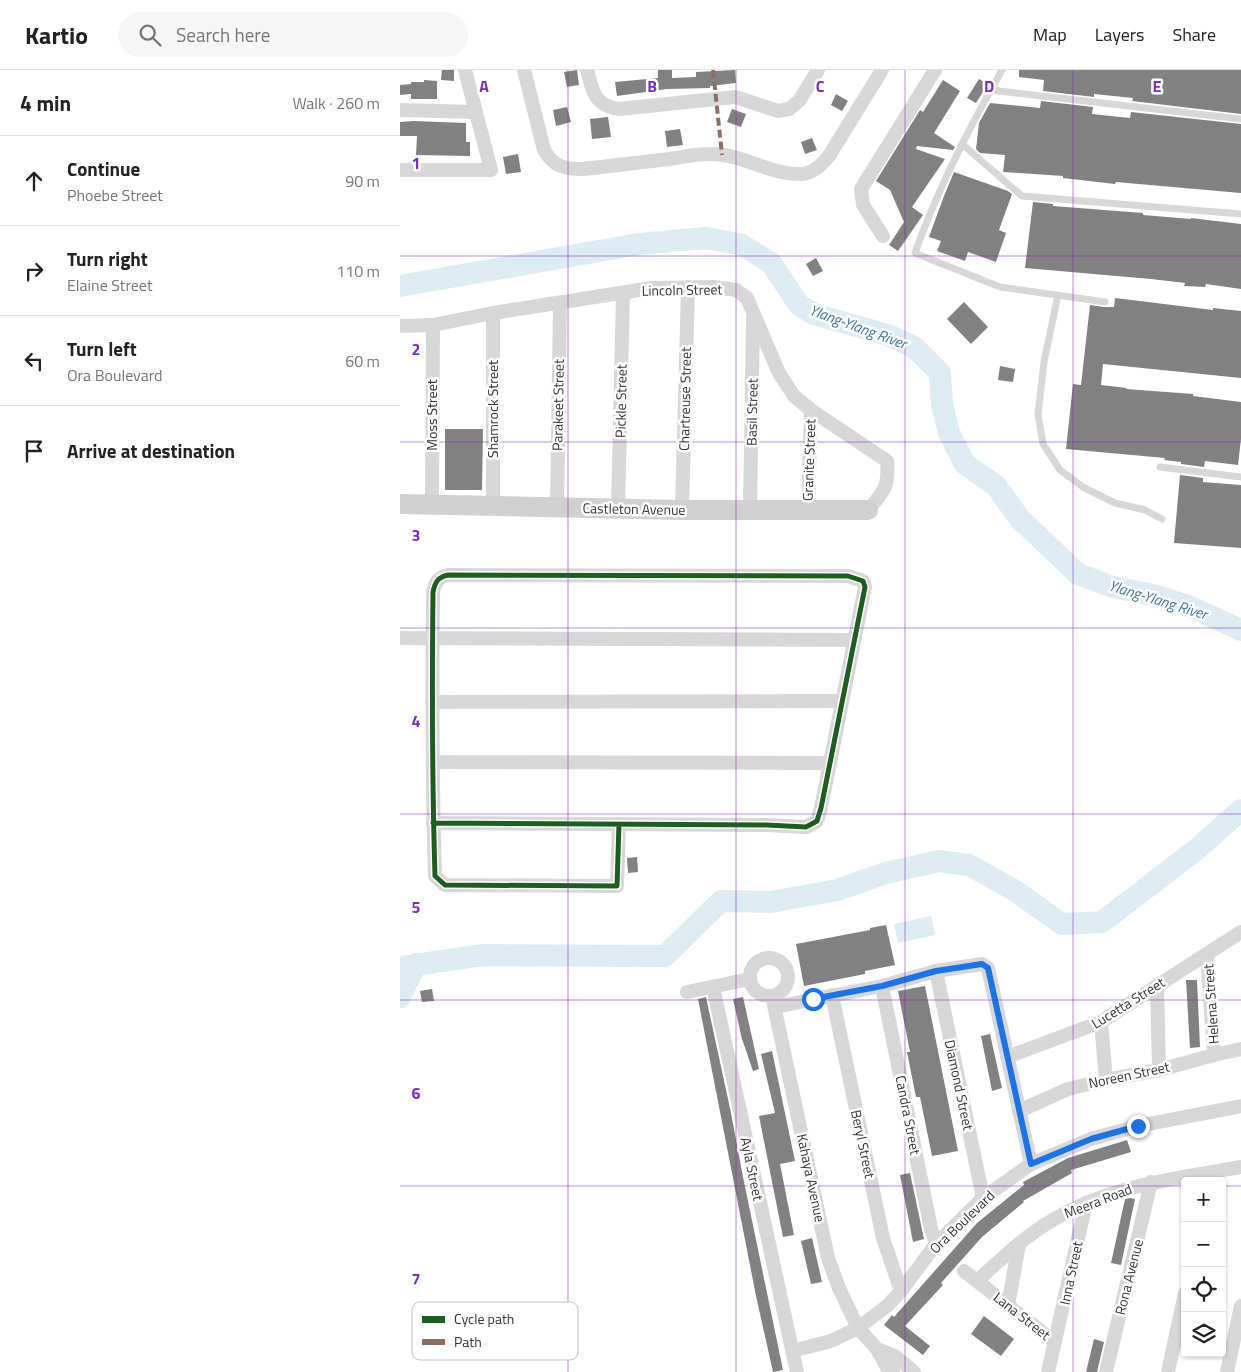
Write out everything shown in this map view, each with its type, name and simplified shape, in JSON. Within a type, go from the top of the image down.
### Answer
[{"type":"street","points":[[400,170],[491,170],[465,70]]},
{"type":"street","points":[[524,70],[544,150],[549,159],[558,165],[570,169],[583,169],[722,154],[791,174],[804,174],[818,168],[829,156],[882,70]]},
{"type":"street","points":[[587,70],[592,90],[597,98],[602,104],[619,109],[735,97],[778,111],[789,108],[799,101],[818,70]]},
{"type":"street","points":[[883,236],[863,205],[861,189],[935,70]]},
{"type":"street","points":[[400,110],[476,112]]},
{"type":"street","name":"Chartreuse Street","points":[[682,510],[688,287]]},
{"type":"street","name":"Lincoln Street","points":[[400,326],[433,324],[652,288],[713,287],[736,290],[747,298],[779,373],[794,396],[811,410],[886,461],[888,475],[885,490],[868,510]]},
{"type":"street","name":"Pickle Street","points":[[618,509],[623,293]]},
{"type":"street","name":"Parakeet Street","points":[[556,508],[560,303]]},
{"type":"street","name":"Shamrock Street","points":[[493,313],[494,506]]},
{"type":"street","name":"Basil Street","points":[[750,510],[754,314]]},
{"type":"street","name":"Moss Street","points":[[432,505],[433,324]]},
{"type":"street","name":"Granite Street","points":[[808,510],[811,410]]},
{"type":"street","name":"Castleton Avenue","points":[[400,504],[682,510],[868,510]]},
{"type":"street","points":[[433,823],[619,824],[767,825],[806,827],[818,821],[865,587],[863,581],[838,576],[441,576],[434,586],[432,638],[433,823],[435,876],[445,885],[617,886],[619,824]]},
{"type":"street","points":[[400,638],[854,640]]},
{"type":"street","points":[[432,702],[842,701]]},
{"type":"street","points":[[433,762],[830,763]]},
{"type":"street","name":"Lucetta Street","points":[[1007,1057],[1100,1022],[1241,932]]},
{"type":"street","name":"Helena Street","points":[[1208,954],[1214,1055]]},
{"type":"street","points":[[773,1001],[787,980],[785,969],[777,960],[766,958],[760,960],[752,968],[750,979],[755,990],[773,1001],[832,995],[882,986],[936,971],[982,964],[988,968],[1031,1164]]},
{"type":"street","name":"Diamond Street","points":[[936,971],[982,1198]]},
{"type":"street","points":[[687,992],[750,979]]},
{"type":"street","points":[[1157,985],[1159,1070]]},
{"type":"street","name":"Candra Street","points":[[882,986],[931,1229],[936,1244]]},
{"type":"street","name":"Ayla Street","points":[[713,987],[797,1372]]},
{"type":"street","name":"Beryl Street","points":[[832,995],[883,1238],[893,1273],[901,1291]]},
{"type":"street","name":"Kahaya Avenue","points":[[773,1001],[828,1258],[838,1288],[858,1328],[878,1349],[887,1367],[893,1372]]},
{"type":"street","points":[[1100,1022],[1106,1080]]},
{"type":"street","name":"Noreen Street","points":[[1019,1111],[1068,1089],[1159,1070],[1241,1049]]},
{"type":"street","name":"Ora Boulevard","points":[[792,1351],[831,1341],[858,1328],[887,1306],[901,1291],[936,1244],[982,1198],[1031,1164],[1091,1139],[1119,1131],[1241,1106]]},
{"type":"street","name":"Meera Road","points":[[1210,1177],[1241,1167]]},
{"type":"street","name":"Meera Road","points":[[977,1281],[1019,1244],[1050,1221],[1086,1203],[1118,1190],[1152,1182],[1181,1180]]},
{"type":"street","name":"Rona Avenue","points":[[1106,1372],[1152,1182]]},
{"type":"street","name":"Inna Street","points":[[1055,1342],[1086,1203]]},
{"type":"street","points":[[1008,1306],[1019,1244]]},
{"type":"street","name":"Lana Street","points":[[964,1271],[1055,1342],[1048,1372]]},
{"type":"street","points":[[1227,1372],[1241,1306]]},
{"type":"street","points":[[1168,1372],[1181,1312]]},
{"type":"street","name":"Kahaya Avenue","points":[[878,1349],[895,1356],[914,1372]]},
{"type":"lane","points":[[1002,70],[962,144],[924,228],[915,253],[1000,287],[1105,302]]},
{"type":"lane","points":[[990,90],[1241,119]]},
{"type":"lane","points":[[962,144],[1022,196],[1241,214]]},
{"type":"lane","points":[[1058,295],[1044,362],[1038,414],[1043,444],[1060,470],[1083,487],[1115,503],[1145,510],[1162,519]]},
{"type":"lane","points":[[1160,467],[1241,477]]},
{"type":"shaded area","points":[[931,916],[935,935],[898,943],[894,924]]},
{"type":"building","points":[[442,70],[454,70],[454,81],[441,80]]},
{"type":"building","points":[[577,70],[579,85],[567,87],[564,72]]},
{"type":"building","points":[[658,70],[672,70],[672,78],[696,77],[696,72],[735,70],[736,83],[710,86],[710,88],[667,89],[617,96],[615,82],[658,78]]},
{"type":"building","points":[[1019,70],[1241,70],[1241,114],[1132,101],[1133,98],[1094,94],[1094,97],[1043,91],[1044,80],[1019,77]]},
{"type":"building","points":[[979,79],[988,84],[976,103],[967,98]]},
{"type":"building","points":[[424,80],[437,81],[437,99],[411,99],[411,94],[400,95],[400,85],[411,84],[411,82],[424,82]]},
{"type":"building","points":[[943,80],[960,91],[934,133],[955,147],[953,150],[917,146],[916,149],[945,159],[912,207],[923,215],[898,251],[889,245],[904,222],[890,190],[876,181],[920,110],[923,112]]},
{"type":"building","points":[[836,94],[848,101],[842,111],[831,105]]},
{"type":"building","points":[[1041,101],[1093,107],[1092,114],[1130,118],[1131,112],[1241,124],[1241,193],[1116,182],[1115,184],[1063,178],[1063,176],[1003,172],[1005,155],[980,153],[976,149],[979,123],[990,103],[1040,108]]},
{"type":"building","points":[[567,107],[571,122],[556,126],[553,110]]},
{"type":"building","points":[[732,109],[746,114],[741,127],[727,122]]},
{"type":"building","points":[[608,117],[611,137],[592,139],[590,119]]},
{"type":"building","points":[[400,122],[466,123],[466,142],[470,142],[470,156],[416,155],[417,136],[400,136]]},
{"type":"building","points":[[680,129],[683,145],[667,147],[665,131]]},
{"type":"building","points":[[812,138],[817,150],[805,154],[801,142]]},
{"type":"building","points":[[518,154],[521,172],[506,174],[503,157]]},
{"type":"building","points":[[954,172],[1012,194],[999,230],[1006,233],[996,262],[968,252],[965,261],[937,251],[941,241],[929,237]]},
{"type":"building","points":[[1033,202],[1053,204],[1053,206],[1143,213],[1143,215],[1241,224],[1241,289],[1206,284],[1205,287],[1184,286],[1185,283],[1151,279],[1025,268]]},
{"type":"building","points":[[816,258],[823,271],[813,276],[806,264]]},
{"type":"building","points":[[1115,298],[1213,310],[1213,308],[1241,311],[1241,378],[1103,364],[1101,385],[1126,389],[1193,394],[1193,396],[1241,402],[1241,439],[1238,465],[1205,461],[1204,467],[1181,464],[1181,462],[1164,460],[1165,458],[1066,449],[1073,384],[1081,385],[1090,305],[1114,307]]},
{"type":"building","points":[[964,302],[988,327],[971,344],[947,319]]},
{"type":"building","points":[[1000,366],[1015,369],[1013,382],[998,380]]},
{"type":"building","points":[[445,429],[483,429],[482,490],[445,490]]},
{"type":"building","points":[[1180,475],[1203,478],[1203,482],[1241,485],[1241,548],[1174,543]]},
{"type":"building","points":[[637,857],[638,872],[628,873],[627,858]]},
{"type":"building","points":[[886,925],[895,965],[865,971],[865,974],[804,986],[796,944],[870,930],[870,928]]},
{"type":"building","points":[[1186,980],[1197,980],[1200,1047],[1190,1048]]},
{"type":"building","points":[[925,986],[958,1151],[932,1156],[920,1097],[916,1097],[907,1052],[910,1052],[898,991]]},
{"type":"building","points":[[432,989],[434,1001],[422,1002],[420,991]]},
{"type":"building","points":[[706,997],[783,1370],[773,1372],[756,1296],[698,999]]},
{"type":"building","points":[[743,997],[759,1069],[753,1071],[742,1039],[733,999]]},
{"type":"building","points":[[990,1034],[1002,1088],[992,1091],[981,1036]]},
{"type":"building","points":[[772,1051],[795,1161],[780,1164],[794,1235],[783,1237],[759,1116],[775,1113],[761,1054]]},
{"type":"building","points":[[1127,1140],[1131,1152],[1071,1170],[1072,1173],[1023,1201],[982,1237],[941,1283],[943,1285],[905,1326],[930,1346],[923,1355],[884,1325],[892,1315],[894,1317],[977,1223],[1024,1185],[1023,1182],[1068,1158]]},
{"type":"building","points":[[910,1173],[924,1239],[913,1242],[900,1175]]},
{"type":"building","points":[[1125,1199],[1135,1199],[1121,1265],[1111,1263]]},
{"type":"building","points":[[812,1238],[822,1282],[811,1284],[801,1241]]},
{"type":"building","points":[[984,1316],[1014,1339],[1001,1356],[971,1334]]},
{"type":"building","points":[[1094,1339],[1104,1342],[1097,1372],[1086,1372]]},
{"type":"waterway","name":"Ylang-Ylang River","points":[[400,286],[639,244],[707,238],[742,245],[771,263],[799,305],[814,314],[888,335],[914,347],[940,373],[942,405],[949,433],[965,464],[996,486],[1020,519],[1078,574],[1113,587],[1153,595],[1191,607],[1241,630]]},
{"type":"waterway","points":[[400,967],[483,955],[665,956],[721,901],[771,902],[837,890],[886,873],[939,861],[969,865],[1014,890],[1062,924],[1102,922],[1197,849],[1241,810]]},
{"type":"waterway","points":[[400,997],[416,964]]},
{"type":"marked path","points":[[713,70],[722,155]]},
{"type":"cycle path","points":[[433,823],[767,825],[806,827],[817,821],[865,587],[863,581],[848,576],[448,575],[442,577],[435,585],[433,592],[433,805],[434,840],[435,876],[445,885],[617,886],[619,824]]},
{"type":"route","points":[[813,999],[882,986],[936,971],[982,964],[988,968],[1031,1164],[1091,1139],[1138,1126]]}]
